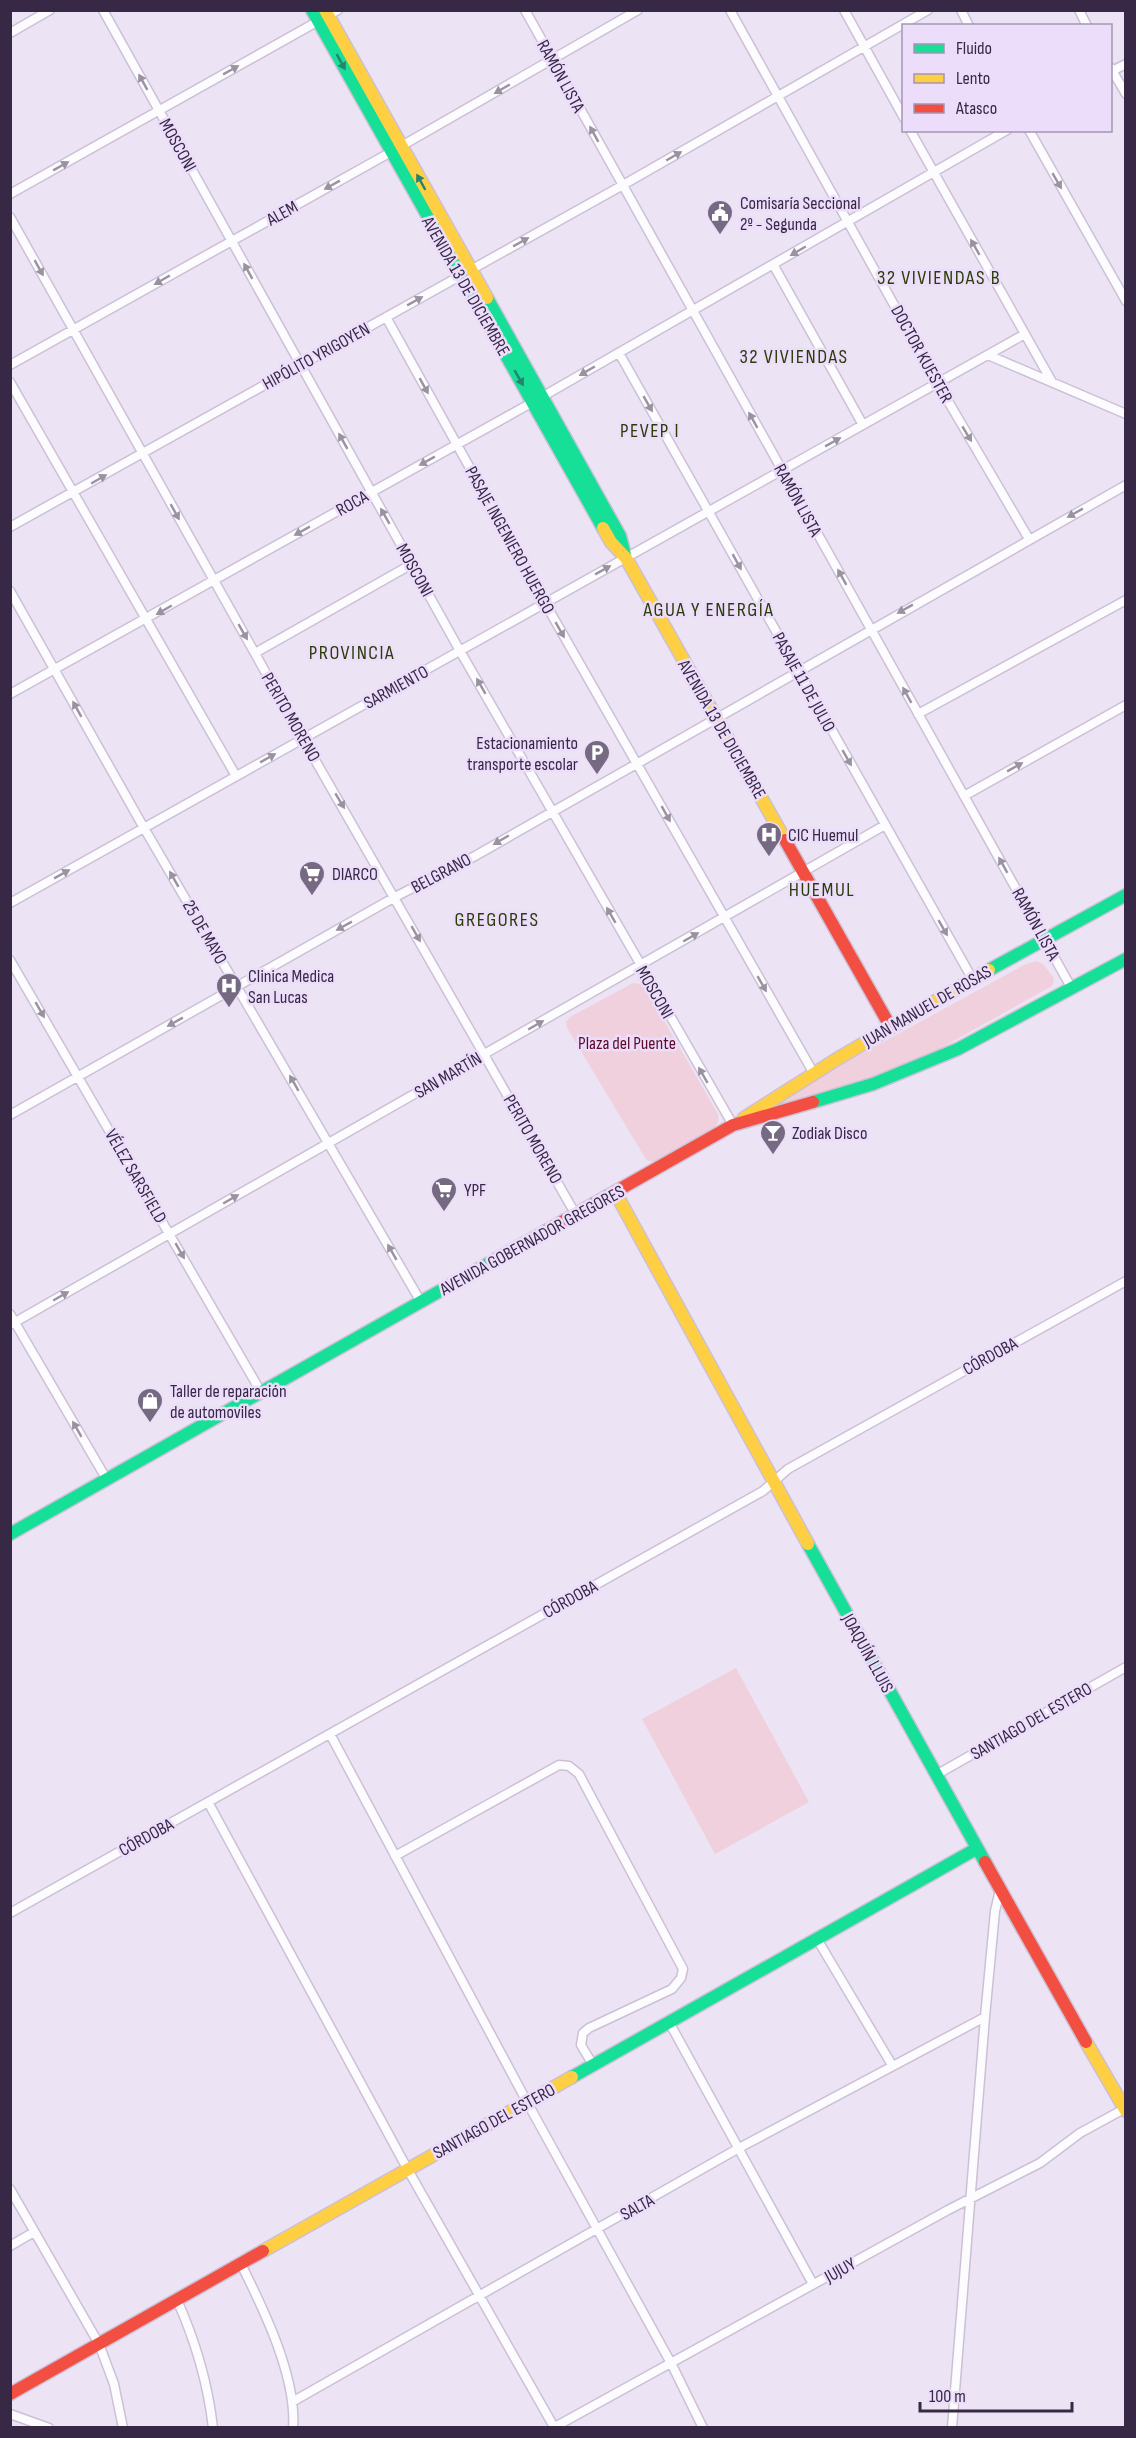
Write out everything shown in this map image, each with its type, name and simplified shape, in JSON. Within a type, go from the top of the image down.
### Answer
[{"type":"street","points":[[10,33],[50,10]]},
{"type":"street","name":"MOSCONI","points":[[103,10],[460,651],[733,1125]]},
{"type":"street","name":"RAMÓN LISTA","points":[[525,10],[1072,989]]},
{"type":"street","name":"ALEM","points":[[10,365],[396,149],[638,10]]},
{"type":"street","name":"DOCTOR KUESTER","points":[[730,10],[938,384],[1029,539]]},
{"type":"street","points":[[844,10],[902,116]]},
{"type":"street","name":"HIPÓLITO YRIGOYEN","points":[[903,24],[928,10]]},
{"type":"street","points":[[961,10],[968,24]]},
{"type":"street","points":[[1079,10],[1086,24]]},
{"type":"street","points":[[10,194],[159,111],[324,14]]},
{"type":"street","name":"AVENIDA 13 DE DICIEMBRE","points":[[324,14],[465,273],[620,536],[626,558],[890,1026]]},
{"type":"street","name":"HIPÓLITO YRIGOYEN","points":[[10,527],[73,494],[386,316],[623,185],[902,25]]},
{"type":"street","points":[[1112,72],[1125,94]]},
{"type":"street","points":[[911,132],[1052,382]]},
{"type":"street","name":"ROCA","points":[[10,694],[538,400],[1003,132]]},
{"type":"street","points":[[1030,132],[1125,301]]},
{"type":"street","name":"PERITO MORENO","points":[[10,217],[303,739],[576,1215]]},
{"type":"street","points":[[774,266],[863,425]]},
{"type":"street","name":"PASAJE INGENIERO HUERGO","points":[[386,316],[545,603],[813,1072]]},
{"type":"street","name":"SARMIENTO","points":[[10,903],[1024,334]]},
{"type":"street","name":"PASAJE 11 DE JULIO","points":[[619,353],[973,980]]},
{"type":"street","points":[[988,355],[1125,414]]},
{"type":"street","points":[[10,382],[236,776]]},
{"type":"street","name":"BELGRANO","points":[[10,1115],[395,897],[475,856],[1125,484]]},
{"type":"street","points":[[255,653],[412,564]]},
{"type":"street","name":"25 DE MAYO","points":[[10,591],[144,828],[421,1302]]},
{"type":"street","points":[[918,714],[1125,600]]},
{"type":"street","points":[[964,796],[1125,705]]},
{"type":"street","name":"SAN MARTÍN","points":[[13,1324],[885,825]]},
{"type":"street","name":"JUAN MANUEL DE ROSAS","points":[[733,1125],[813,1072],[890,1026],[1125,895]]},
{"type":"street","name":"AVENIDA GOBERNADOR GREGORES","points":[[10,1534],[733,1125],[838,1095],[916,1067],[958,1049],[1125,959]]},
{"type":"street","name":"VÉLEZ SARSFIELD","points":[[10,960],[261,1392]]},
{"type":"street","name":"JOAQUÍN LLUIS","points":[[615,1192],[694,1332],[773,1481],[976,1849],[1125,2110]]},
{"type":"street","name":"CÓRDOBA","points":[[10,1912],[762,1491],[788,1468],[1125,1281]]},
{"type":"street","points":[[10,1314],[13,1324],[106,1480]]},
{"type":"street","name":"SANTIAGO DEL ESTERO","points":[[936,1775],[1125,1667]]},
{"type":"street","points":[[330,1734],[527,2102],[671,2363],[703,2427]]},
{"type":"street","points":[[395,1856],[560,1765],[569,1766],[579,1774],[683,1969],[681,1978],[672,1989],[589,2028],[583,2033],[580,2045],[593,2065]]},
{"type":"street","points":[[208,1802],[408,2170],[553,2427]]},
{"type":"street","name":"SANTIAGO DEL ESTERO","points":[[10,2394],[976,1849]]},
{"type":"street","points":[[952,2427],[985,2017],[995,1911],[1000,1890]]},
{"type":"street","points":[[817,1939],[892,2065]]},
{"type":"street","name":"SALTA","points":[[292,2402],[739,2148],[985,2017]]},
{"type":"street","points":[[669,2022],[813,2284]]},
{"type":"street","name":"JUJUY","points":[[553,2427],[970,2198],[1040,2163],[1080,2133],[1125,2110]]},
{"type":"street","points":[[10,2189],[99,2344],[114,2384],[123,2427]]},
{"type":"street","points":[[10,2246],[34,2232]]},
{"type":"street","points":[[241,2264],[273,2330],[292,2402],[293,2427]]},
{"type":"street","points":[[177,2300],[186,2319],[202,2372],[213,2427]]},
{"type":"street","points":[[10,2414],[49,2427]]},
{"type":"green space","points":[[1036,961],[1043,964],[1054,978],[1052,986],[932,1053],[889,1072],[774,1109],[769,1107],[775,1101],[1026,964]]},
{"type":"green space","name":"Plaza del Puente","points":[[633,983],[641,984],[647,991],[718,1114],[717,1124],[711,1130],[655,1162],[648,1161],[644,1156],[567,1028],[566,1022],[570,1017]]},
{"type":"green space","points":[[736,1668],[809,1802],[715,1854],[642,1719]]},
{"type":"traffic: fast","points":[[312,10],[603,528]]},
{"type":"traffic: fast","points":[[487,298],[620,536],[625,555]]},
{"type":"traffic: fast","points":[[989,970],[1126,895]]},
{"type":"traffic: fast","points":[[813,1102],[873,1084],[958,1049],[1126,959]]},
{"type":"traffic: fast","points":[[10,1534],[546,1231]]},
{"type":"traffic: fast","points":[[808,1544],[985,1862]]},
{"type":"traffic: fast","points":[[572,2077],[976,1849]]},
{"type":"traffic: slow","points":[[325,10],[487,298]]},
{"type":"traffic: slow","points":[[603,528],[611,542],[626,558],[785,840]]},
{"type":"traffic: slow","points":[[744,1118],[837,1059],[989,970]]},
{"type":"traffic: slow","points":[[615,1192],[808,1544]]},
{"type":"traffic: slow","points":[[1086,2042],[1126,2111]]},
{"type":"traffic: slow","points":[[263,2251],[572,2077]]},
{"type":"traffic: jam","points":[[785,840],[890,1026]]},
{"type":"traffic: jam","points":[[546,1231],[733,1125],[813,1102]]},
{"type":"traffic: jam","points":[[985,1862],[1086,2042]]},
{"type":"traffic: jam","points":[[10,2394],[263,2251]]},
{"type":"place","name":"Comisaría Seccional 2º - Segunda","points":[[720,236]]},
{"type":"place","name":"Estacionamiento transporte escolar","points":[[597,776]]},
{"type":"place","name":"CIC Huemul","points":[[769,858]]},
{"type":"place","name":"DIARCO","points":[[312,897]]},
{"type":"place","name":"Clinica Medica San Lucas","points":[[229,1009]]},
{"type":"place","name":"Zodiak Disco","points":[[773,1156]]},
{"type":"place","name":"YPF","points":[[444,1213]]},
{"type":"place","name":"Taller de reparación de automoviles","points":[[150,1424]]},
{"type":"district","name":"32 VIVIENDAS B","points":[[939,277]]},
{"type":"district","name":"32 VIVIENDAS","points":[[794,356]]},
{"type":"district","name":"PEVEP I","points":[[650,430]]},
{"type":"district","name":"AGUA Y ENERGÍA","points":[[709,609]]},
{"type":"district","name":"PROVINCIA","points":[[352,652]]},
{"type":"district","name":"HUEMUL","points":[[822,889]]},
{"type":"district","name":"GREGORES","points":[[497,919]]}]
